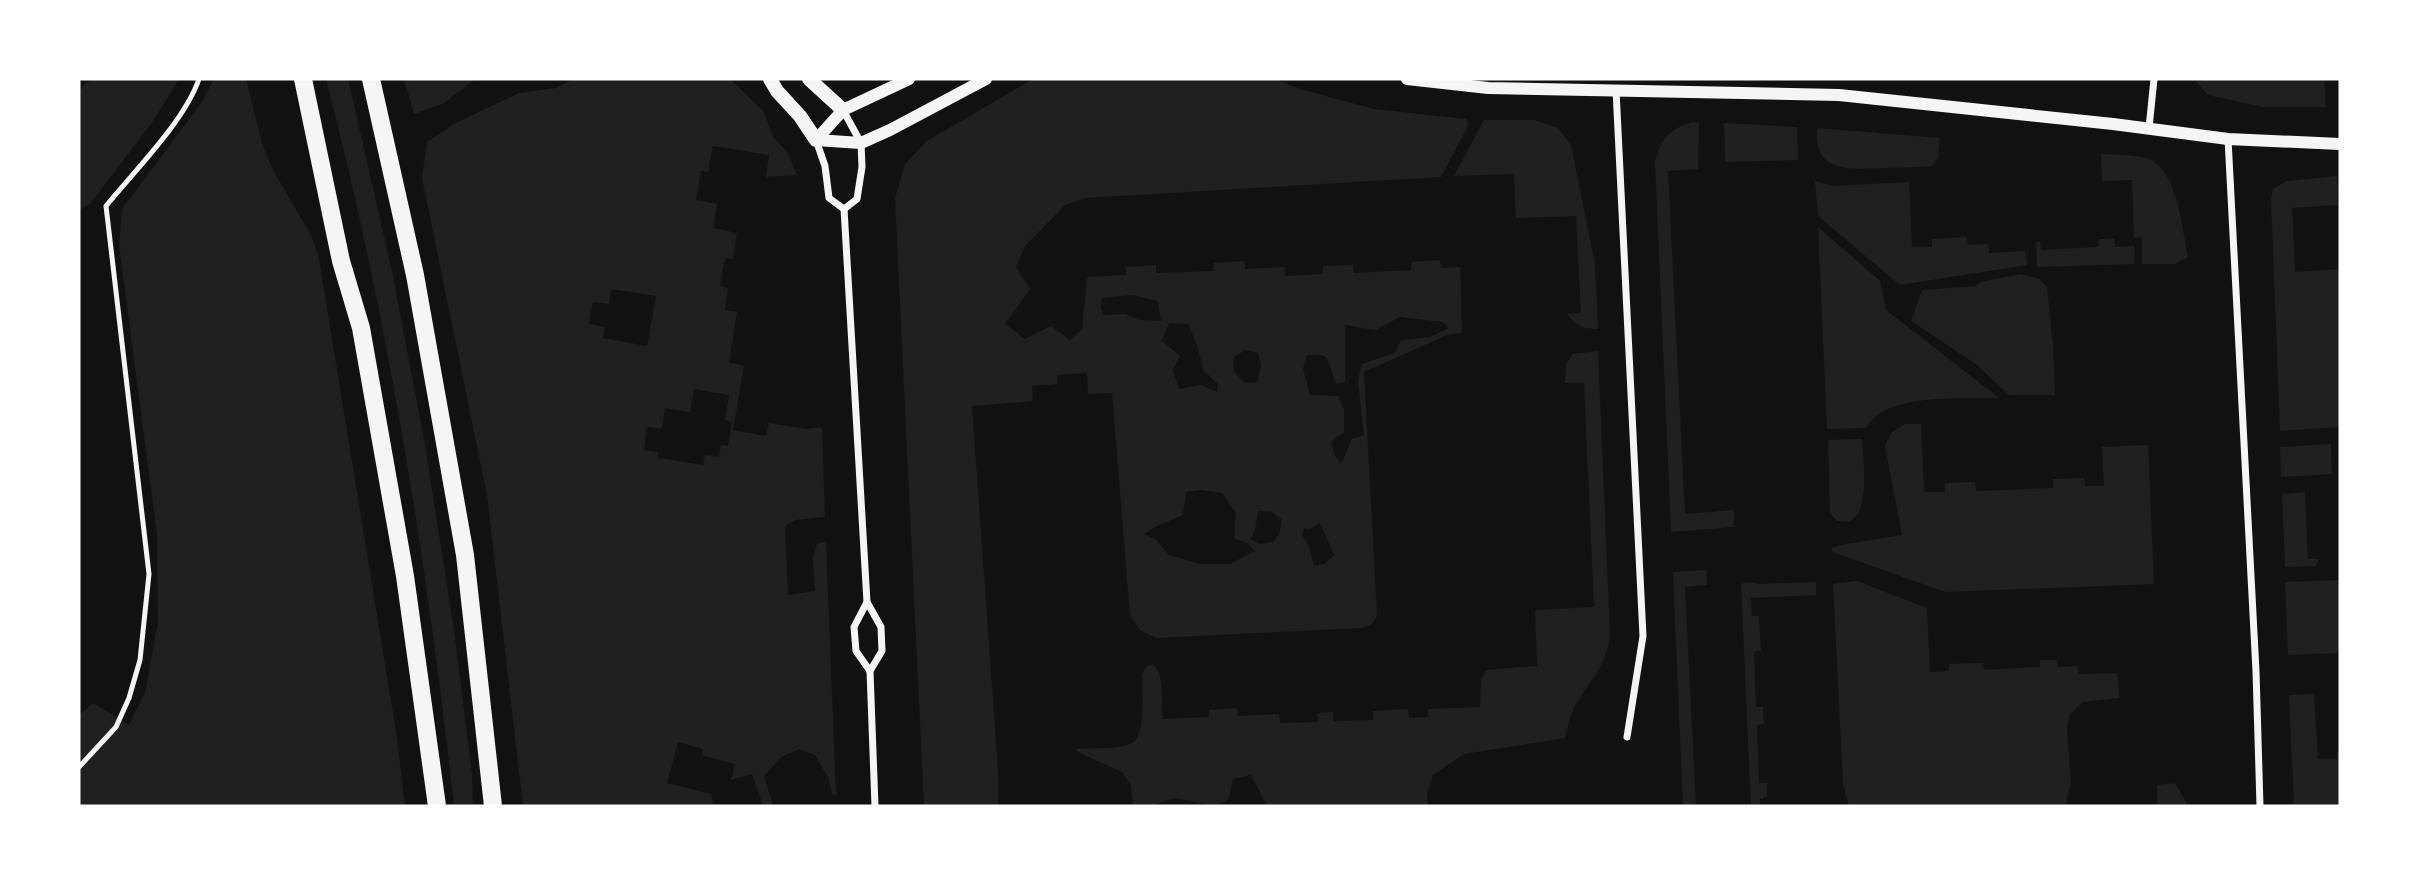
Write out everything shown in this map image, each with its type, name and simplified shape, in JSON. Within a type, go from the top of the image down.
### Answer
[{"type":"main road","points":[[303,79],[341,261],[363,342],[405,576],[437,806]]},
{"type":"main road","points":[[371,79],[415,275],[466,555],[493,806]]},
{"type":"main road","points":[[770,79],[816,140]]},
{"type":"main road","points":[[809,79],[844,110]]},
{"type":"street","points":[[816,140],[844,110],[909,79]]},
{"type":"street","points":[[816,140],[861,143],[986,79]]},
{"type":"street","points":[[1407,79],[1488,89],[1839,95],[2228,139],[2340,144]]},
{"type":"street","points":[[2149,128],[2154,79]]},
{"type":"street","points":[[1616,90],[1643,636],[1627,737]]},
{"type":"street","points":[[844,110],[861,143],[862,167],[857,199],[844,209]]},
{"type":"street","points":[[2228,139],[2256,671],[2260,806]]},
{"type":"street","points":[[816,140],[825,166],[829,198],[844,209]]},
{"type":"street","points":[[844,209],[867,601],[881,627],[882,651],[870,671]]},
{"type":"street","points":[[867,601],[854,627],[856,651],[870,671],[875,806]]},
{"type":"lane","points":[[79,767],[116,727],[129,698],[140,660],[149,575],[106,206],[171,127],[199,79]]},
{"type":"shaded area","points":[[91,79],[179,79],[153,121],[90,204],[79,210],[79,91]]},
{"type":"shaded area","points":[[214,79],[246,79],[263,147],[273,170],[311,235],[319,259],[397,738],[405,806],[79,806],[79,715],[93,703],[129,725],[145,693],[158,622],[157,535],[119,245],[122,209],[202,102]]},
{"type":"shaded area","points":[[326,79],[348,79],[392,271],[425,445],[454,630],[472,774],[473,806],[454,806],[418,532],[387,349]]},
{"type":"shaded area","points":[[404,79],[475,79],[444,103],[414,114]]},
{"type":"shaded area","points":[[573,79],[730,79],[764,112],[773,137],[788,153],[797,175],[766,177],[769,155],[713,146],[708,172],[701,171],[696,200],[717,204],[713,228],[737,233],[733,259],[725,258],[720,286],[728,288],[725,310],[737,312],[729,362],[744,366],[733,430],[766,436],[769,423],[806,429],[822,427],[825,517],[795,520],[785,526],[788,595],[815,591],[813,557],[817,544],[826,541],[836,796],[833,795],[828,777],[815,755],[799,749],[781,757],[764,776],[773,806],[763,806],[752,774],[731,780],[735,764],[702,755],[703,749],[678,742],[667,783],[711,794],[714,806],[523,806],[487,495],[422,178],[427,142],[454,124],[519,93],[556,88]],"holes":[[[611,289],[656,296],[647,346],[603,338],[605,327],[589,324],[593,302],[609,304]],[[694,389],[729,395],[725,420],[732,422],[728,446],[721,445],[719,457],[705,455],[703,465],[658,458],[658,452],[644,450],[647,427],[662,429],[665,408],[690,412]]]},
{"type":"shaded area","points":[[1033,79],[1275,79],[1303,90],[1374,109],[1466,119],[1469,124],[1441,177],[1085,198],[1065,205],[1025,246],[1016,267],[1030,289],[1005,324],[1025,339],[1051,326],[1070,340],[1082,329],[1087,277],[1126,275],[1126,267],[1156,265],[1156,273],[1214,271],[1214,263],[1244,261],[1245,269],[1284,267],[1285,276],[1323,274],[1323,266],[1353,265],[1354,273],[1411,270],[1412,262],[1440,260],[1441,268],[1460,267],[1462,333],[1447,335],[1364,372],[1377,616],[1372,624],[1362,628],[1156,638],[1140,630],[1130,615],[1112,393],[1088,394],[1087,373],[1057,375],[1057,384],[1032,386],[1033,401],[972,406],[998,770],[998,806],[924,806],[895,198],[905,164],[927,141]],"holes":[[[1132,295],[1158,301],[1161,321],[1139,320],[1125,314],[1104,315],[1101,308],[1102,298]],[[1400,317],[1443,322],[1449,328],[1430,337],[1401,340],[1395,353],[1362,364],[1358,381],[1364,435],[1352,439],[1341,464],[1335,456],[1331,442],[1344,432],[1344,409],[1338,396],[1310,395],[1303,369],[1307,355],[1322,355],[1327,358],[1336,384],[1345,382],[1345,325],[1375,330]],[[1169,323],[1188,324],[1203,370],[1218,384],[1217,392],[1201,385],[1179,389],[1173,370],[1180,356],[1162,341]],[[1245,350],[1258,353],[1261,366],[1257,382],[1246,383],[1234,372],[1233,358]],[[1201,490],[1222,493],[1236,513],[1234,538],[1247,543],[1255,551],[1230,564],[1201,564],[1169,555],[1156,540],[1144,534],[1183,515],[1186,492]],[[1258,511],[1272,512],[1282,520],[1279,534],[1273,542],[1259,544],[1251,539]],[[1320,523],[1334,555],[1325,564],[1314,566],[1309,547],[1302,535],[1304,528],[1309,529]]]},
{"type":"shaded area","points":[[2194,79],[2324,79],[2326,107],[2262,107],[2208,95]]},
{"type":"shaded area","points":[[1484,120],[1534,120],[1558,128],[1571,145],[1595,264],[1598,329],[1580,326],[1567,314],[1581,313],[1576,216],[1516,218],[1514,174],[1454,176]]},
{"type":"shaded area","points":[[1692,122],[1699,123],[1698,169],[1668,171],[1685,514],[1734,510],[1734,527],[1671,532],[1655,162],[1660,146],[1667,136]]},
{"type":"shaded area","points":[[1724,123],[1797,127],[1798,160],[1725,162]]},
{"type":"shaded area","points":[[1817,128],[1940,138],[1938,158],[1932,166],[1858,169],[1836,166],[1821,154],[1817,143]]},
{"type":"shaded area","points":[[2101,154],[2140,157],[2151,160],[2160,167],[2173,189],[2188,257],[2175,264],[2142,264],[2142,238],[2134,237],[2132,180],[2102,181]]},
{"type":"shaded area","points":[[2337,176],[2338,205],[2292,208],[2295,272],[2340,269],[2340,427],[2280,431],[2271,199],[2273,189],[2286,181]]},
{"type":"shaded area","points":[[1815,181],[1833,186],[1909,182],[1912,247],[1932,247],[1932,239],[1967,237],[1968,245],[1988,244],[1989,253],[2025,251],[2027,265],[1900,285],[1818,216]]},
{"type":"shaded area","points":[[1818,227],[1880,281],[1886,310],[1999,398],[1918,401],[1888,409],[1875,417],[1866,428],[1827,429]]},
{"type":"shaded area","points":[[2099,239],[2114,239],[2115,247],[2135,246],[2134,264],[2037,267],[2036,242],[2040,242],[2041,250],[2098,247]]},
{"type":"shaded area","points":[[2021,274],[2039,279],[2047,287],[2055,395],[2009,395],[1977,365],[1911,321],[1922,290],[1976,286],[1981,282]]},
{"type":"shaded area","points":[[1598,351],[1610,636],[1601,665],[1573,710],[1565,738],[1464,754],[1433,775],[1427,794],[1428,806],[1267,806],[1251,775],[1233,779],[1229,799],[1215,806],[1174,798],[1150,806],[1133,806],[1131,785],[1122,772],[1078,752],[1076,749],[1117,747],[1136,740],[1142,718],[1142,674],[1146,667],[1152,664],[1161,682],[1162,719],[1209,717],[1209,710],[1237,708],[1238,716],[1279,714],[1280,723],[1318,722],[1318,713],[1333,712],[1334,721],[1373,720],[1373,711],[1408,709],[1409,718],[1428,717],[1428,709],[1480,707],[1481,679],[1486,670],[1537,666],[1535,610],[1594,607],[1584,383],[1565,383],[1566,365],[1572,354]]},
{"type":"shaded area","points":[[1905,424],[1921,424],[1924,492],[1945,492],[1945,483],[1975,482],[1976,491],[2053,488],[2053,479],[2084,478],[2085,486],[2104,486],[2102,447],[2148,445],[2154,584],[1945,592],[1833,552],[1831,548],[1841,545],[1902,535],[1885,446],[1891,433]]},
{"type":"shaded area","points":[[1862,439],[1864,484],[1860,508],[1856,516],[1849,521],[1837,521],[1830,513],[1828,440]]},
{"type":"shaded area","points":[[2331,444],[2332,474],[2281,477],[2280,447]]},
{"type":"shaded area","points":[[2305,492],[2308,559],[2319,559],[2316,566],[2285,567],[2282,494]]},
{"type":"shaded area","points":[[1706,570],[1707,585],[1685,587],[1696,806],[1683,806],[1673,572]]},
{"type":"shaded area","points":[[2340,580],[2340,653],[2288,655],[2285,582]]},
{"type":"shaded area","points":[[1857,581],[1927,608],[1930,672],[1948,671],[1949,664],[1983,663],[1984,670],[2040,667],[2040,660],[2057,660],[2058,667],[2078,666],[2079,674],[2118,673],[2119,698],[2083,702],[2070,714],[2067,728],[2071,783],[2065,806],[1849,806],[1843,784],[1833,584]]},
{"type":"shaded area","points":[[1816,582],[1816,595],[1751,598],[1752,616],[1759,616],[1761,651],[1754,652],[1756,707],[1763,707],[1764,724],[1757,725],[1759,783],[1767,783],[1767,797],[1760,799],[1760,806],[1751,806],[1741,584]]},
{"type":"shaded area","points":[[2314,694],[2318,759],[2337,759],[2337,751],[2340,751],[2340,806],[2294,806],[2289,695]]},
{"type":"shaded area","points":[[2175,783],[2186,806],[2158,806],[2157,785]]}]
